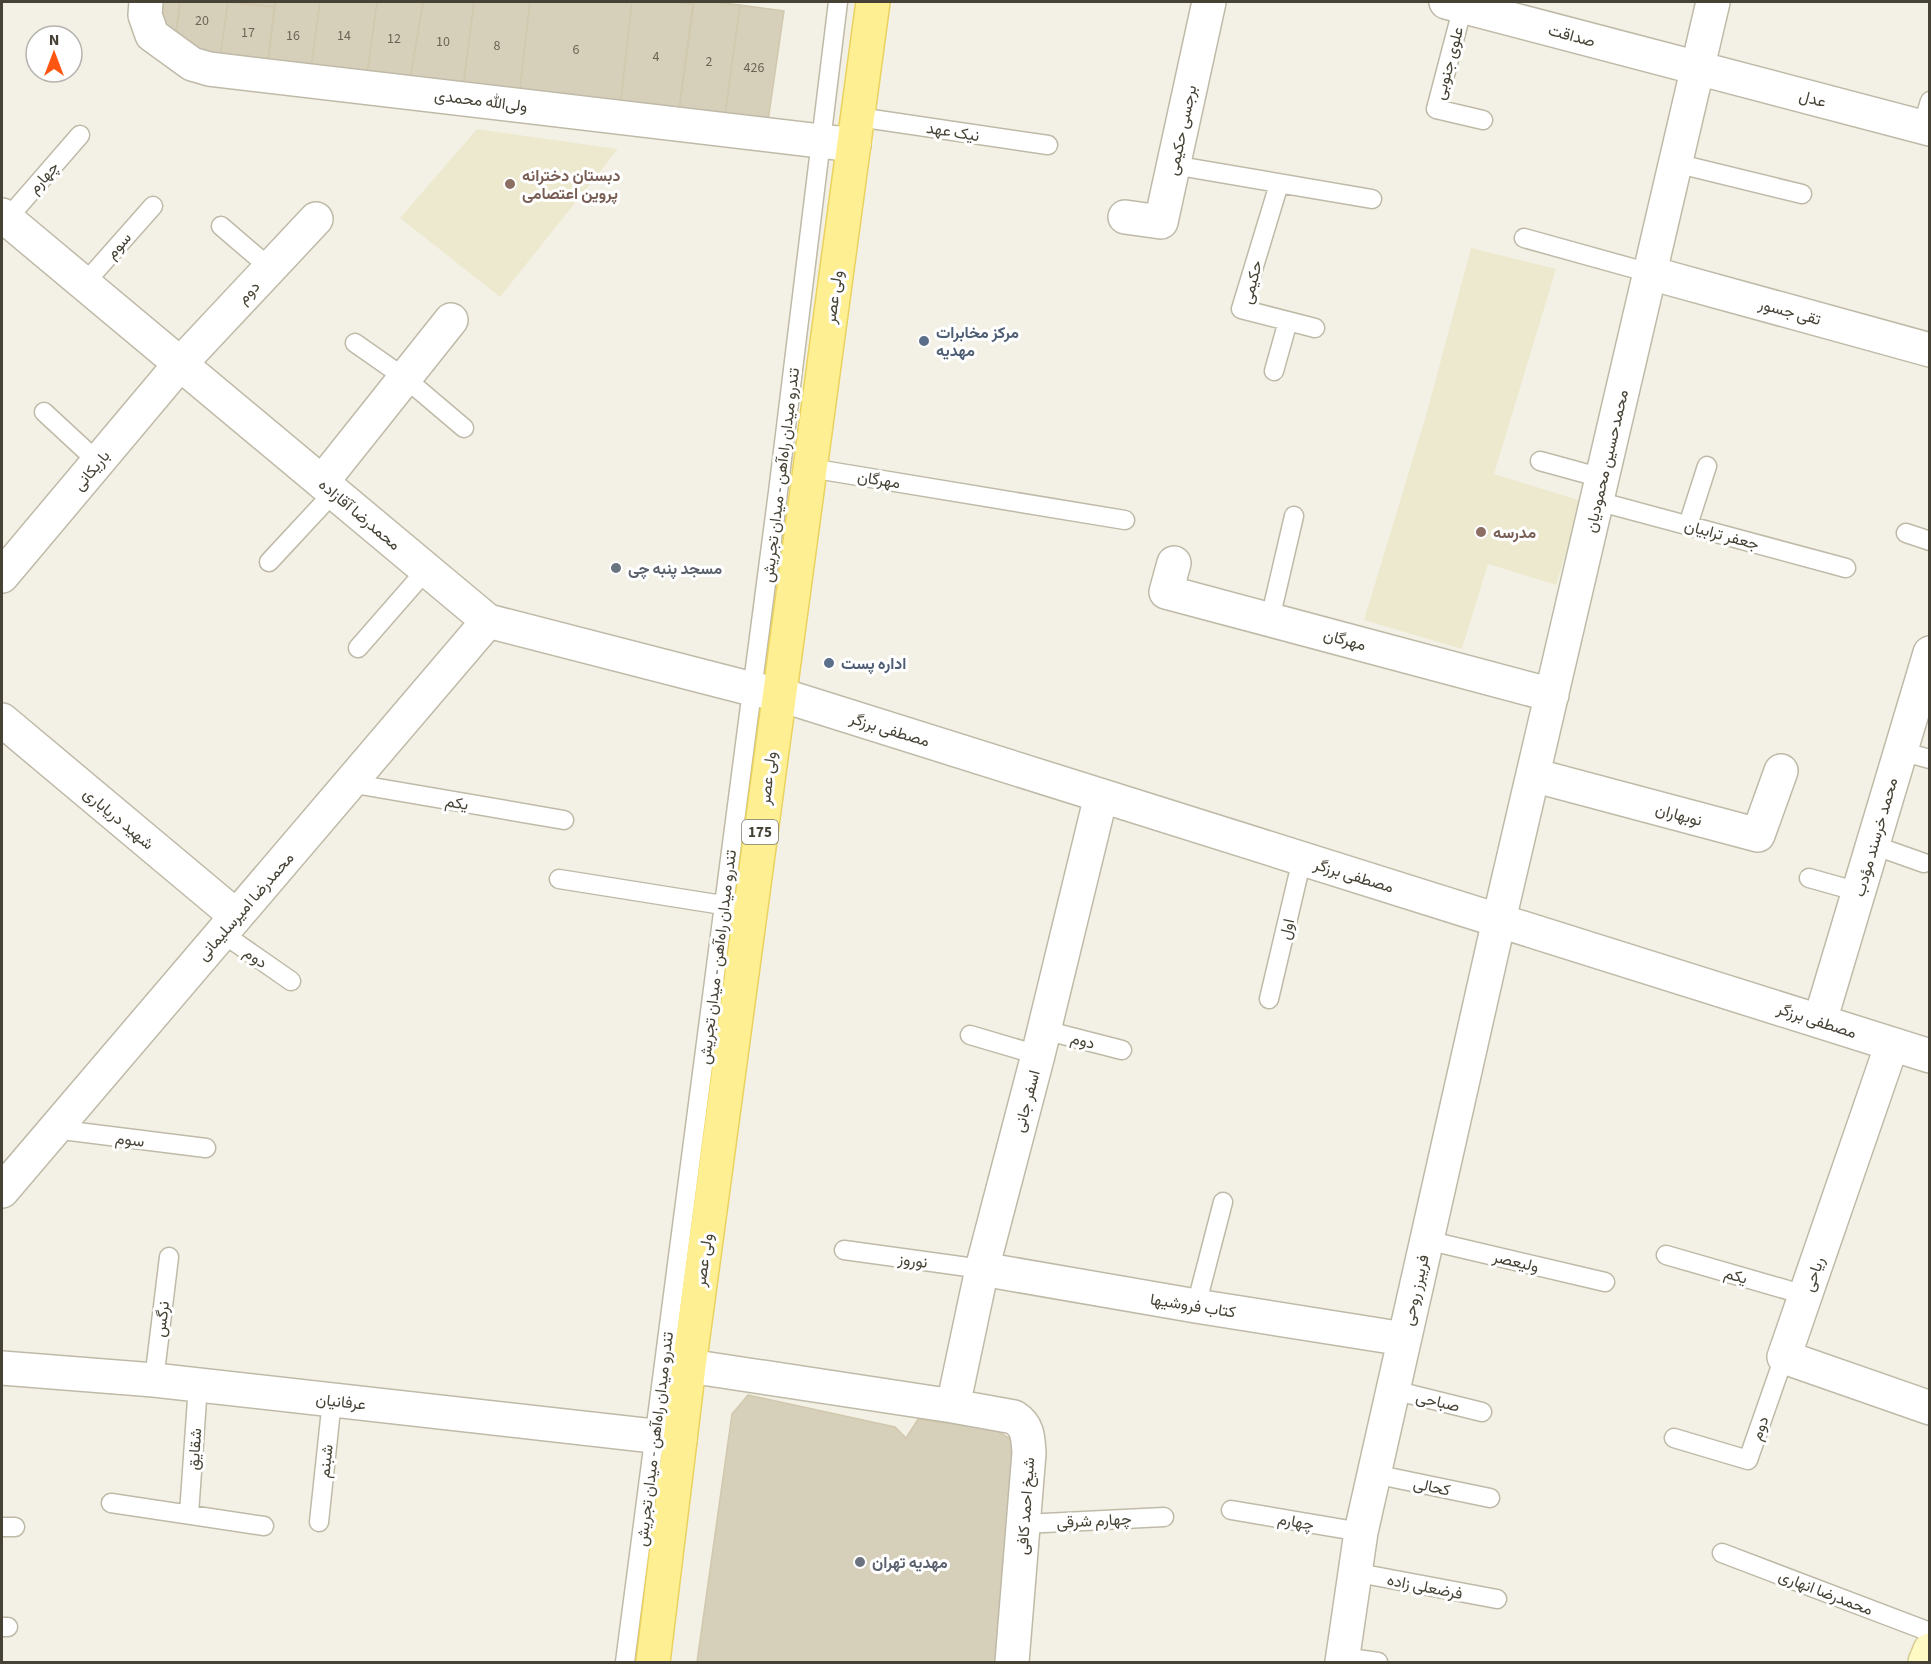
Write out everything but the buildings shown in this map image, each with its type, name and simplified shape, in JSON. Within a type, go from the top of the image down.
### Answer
[{"type":"main road","name":"ولی عصر","points":[[653,1662],[667,1437],[689,1366],[737,908],[765,692],[810,468],[873,2]]},
{"type":"street","name":"ولی‌الله محمدی","points":[[146,2],[146,15],[152,35],[192,64],[209,69],[821,140],[856,131]]},
{"type":"street","name":"برجسی حکیمی","points":[[1125,217],[1161,222],[1209,2]]},
{"type":"street","name":"محمدحسین محمودیان","points":[[1499,920],[1713,2]]},
{"type":"street","name":"صداقت","points":[[1455,4],[1697,68]]},
{"type":"street","name":"عدل","points":[[1697,68],[1927,119]]},
{"type":"street","name":"محمدرضا آقازاده","points":[[4,217],[488,621],[765,692]]},
{"type":"street","name":"دوم","points":[[180,364],[316,219]]},
{"type":"street","name":"تقی جسور","points":[[1650,273],[1929,350]]},
{"type":"street","points":[[328,487],[405,378],[451,320]]},
{"type":"street","name":"باریکانی","points":[[2,576],[180,364]]},
{"type":"street","name":"مهرگان","points":[[1174,564],[1166,592],[1552,695]]},
{"type":"street","name":"محمدرضا امیرسلیمانی","points":[[2,1191],[488,621]]},
{"type":"street","name":"محمد خرسند مؤدب","points":[[1820,1021],[1873,845],[1915,755],[1929,653]]},
{"type":"street","name":"مصطفی برزگر","points":[[765,692],[1929,1056]]},
{"type":"street","name":"شهید دریاباری","points":[[2,720],[229,925]]},
{"type":"street","name":"نوبهاران","points":[[1533,775],[1758,835],[1781,771]]},
{"type":"street","name":"اسفر جانی","points":[[953,1406],[982,1269],[1041,1042],[1101,796]]},
{"type":"street","name":"فریبرز روحی","points":[[1342,1660],[1360,1532],[1499,920]]},
{"type":"street","name":"ریاحی","points":[[1784,1358],[1892,1044]]},
{"type":"street","name":"کتاب فروشیها","points":[[982,1269],[1404,1339]]},
{"type":"street","points":[[1784,1358],[1929,1408]]},
{"type":"street","points":[[689,1366],[953,1406]]},
{"type":"street","name":"عرفانیان","points":[[2,1368],[154,1380],[667,1437]]},
{"type":"street","name":"شیخ احمد کافی","points":[[953,1406],[1014,1418],[1022,1423],[1026,1430],[1029,1453],[1012,1662]]},
{"type":"street","points":[[1925,1662],[1929,1650]]},
{"type":"lane","name":"تندرو میدان راه‌آهن - میدان تجریش","points":[[765,692],[821,140],[838,2]]},
{"type":"lane","name":"علوی جنوبی","points":[[1455,4],[1436,110],[1483,120]]},
{"type":"lane","name":"نیک عهد","points":[[856,131],[1048,145]]},
{"type":"lane","name":"چهارم","points":[[4,217],[80,135]]},
{"type":"lane","points":[[1675,163],[1802,194]]},
{"type":"lane","points":[[1173,165],[1372,200]]},
{"type":"lane","name":"حکیمی","points":[[1280,184],[1241,309],[1316,328]]},
{"type":"lane","name":"سوم","points":[[84,284],[153,206]]},
{"type":"lane","points":[[221,226],[270,268]]},
{"type":"lane","points":[[1524,238],[1650,273]]},
{"type":"lane","points":[[1274,371],[1288,321]]},
{"type":"lane","points":[[355,343],[405,378],[464,428]]},
{"type":"lane","points":[[44,412],[98,462]]},
{"type":"lane","name":"جعفر ترابیان","points":[[1540,460],[1600,489],[1688,525],[1846,568]]},
{"type":"lane","points":[[1688,525],[1707,466]]},
{"type":"lane","name":"مهرگان","points":[[810,468],[1125,520]]},
{"type":"lane","points":[[269,562],[328,487]]},
{"type":"lane","points":[[1270,619],[1294,516]]},
{"type":"lane","points":[[1906,533],[1929,541]]},
{"type":"lane","points":[[358,648],[427,569]]},
{"type":"lane","name":"یکم","points":[[349,783],[564,820]]},
{"type":"lane","points":[[1873,845],[1924,863]]},
{"type":"lane","name":"اول","points":[[1269,999],[1302,859]]},
{"type":"lane","points":[[1809,878],[1859,892]]},
{"type":"lane","points":[[559,879],[737,908]]},
{"type":"lane","name":"تندرو میدان راه‌آهن - میدان تجریش","points":[[625,1662],[667,1437],[737,908]]},
{"type":"lane","name":"دوم","points":[[229,925],[291,981]]},
{"type":"lane","points":[[970,1035],[1041,1042]]},
{"type":"lane","name":"دوم","points":[[1041,1042],[1122,1050]]},
{"type":"lane","name":"سوم","points":[[54,1129],[206,1148]]},
{"type":"lane","points":[[1196,1306],[1223,1202]]},
{"type":"lane","name":"ولیعصر","points":[[1426,1240],[1605,1282]]},
{"type":"lane","name":"نوروز","points":[[844,1250],[982,1269]]},
{"type":"lane","name":"یکم","points":[[1666,1255],[1805,1295]]},
{"type":"lane","name":"نرگس","points":[[154,1380],[169,1257]]},
{"type":"lane","name":"دوم","points":[[1674,1438],[1748,1460],[1784,1358]]},
{"type":"lane","name":"شقایق","points":[[189,1514],[198,1385]]},
{"type":"lane","name":"صباحی","points":[[1393,1390],[1482,1412]]},
{"type":"lane","name":"شبنم","points":[[319,1522],[332,1400]]},
{"type":"lane","name":"کحالی","points":[[1374,1474],[1490,1498]]},
{"type":"lane","points":[[111,1503],[264,1526]]},
{"type":"lane","name":"چهارم","points":[[1231,1510],[1360,1532]]},
{"type":"lane","name":"چهارم شرقی","points":[[1024,1524],[1164,1517]]},
{"type":"lane","name":"محمدرضا انهاری","points":[[1722,1553],[1929,1632]]},
{"type":"lane","name":"فرضعلی زاده","points":[[1353,1572],[1497,1599]]},
{"type":"lane","points":[[1342,1660],[1378,1662]]},
{"type":"shaded area","name":"دبستان دخترانه پروین اعتصامی","points":[[477,129],[618,149],[500,297],[400,218]]},
{"type":"shaded area","name":"مدرسه","points":[[1471,248],[1556,269],[1494,474],[1582,501],[1556,585],[1488,564],[1462,649],[1364,620],[1427,412]]},
{"type":"place","name":"دبستان دخترانه پروین اعتصامی","points":[[510,184]]},
{"type":"place","name":"مرکز مخابرات مهدیه","points":[[924,341]]},
{"type":"place","name":"مدرسه","points":[[1481,532]]},
{"type":"place","name":"مسجد پنبه چی","points":[[616,568]]},
{"type":"place","name":"اداره پست","points":[[829,663]]},
{"type":"place","name":"مهدیه تهران","points":[[860,1562]]}]
